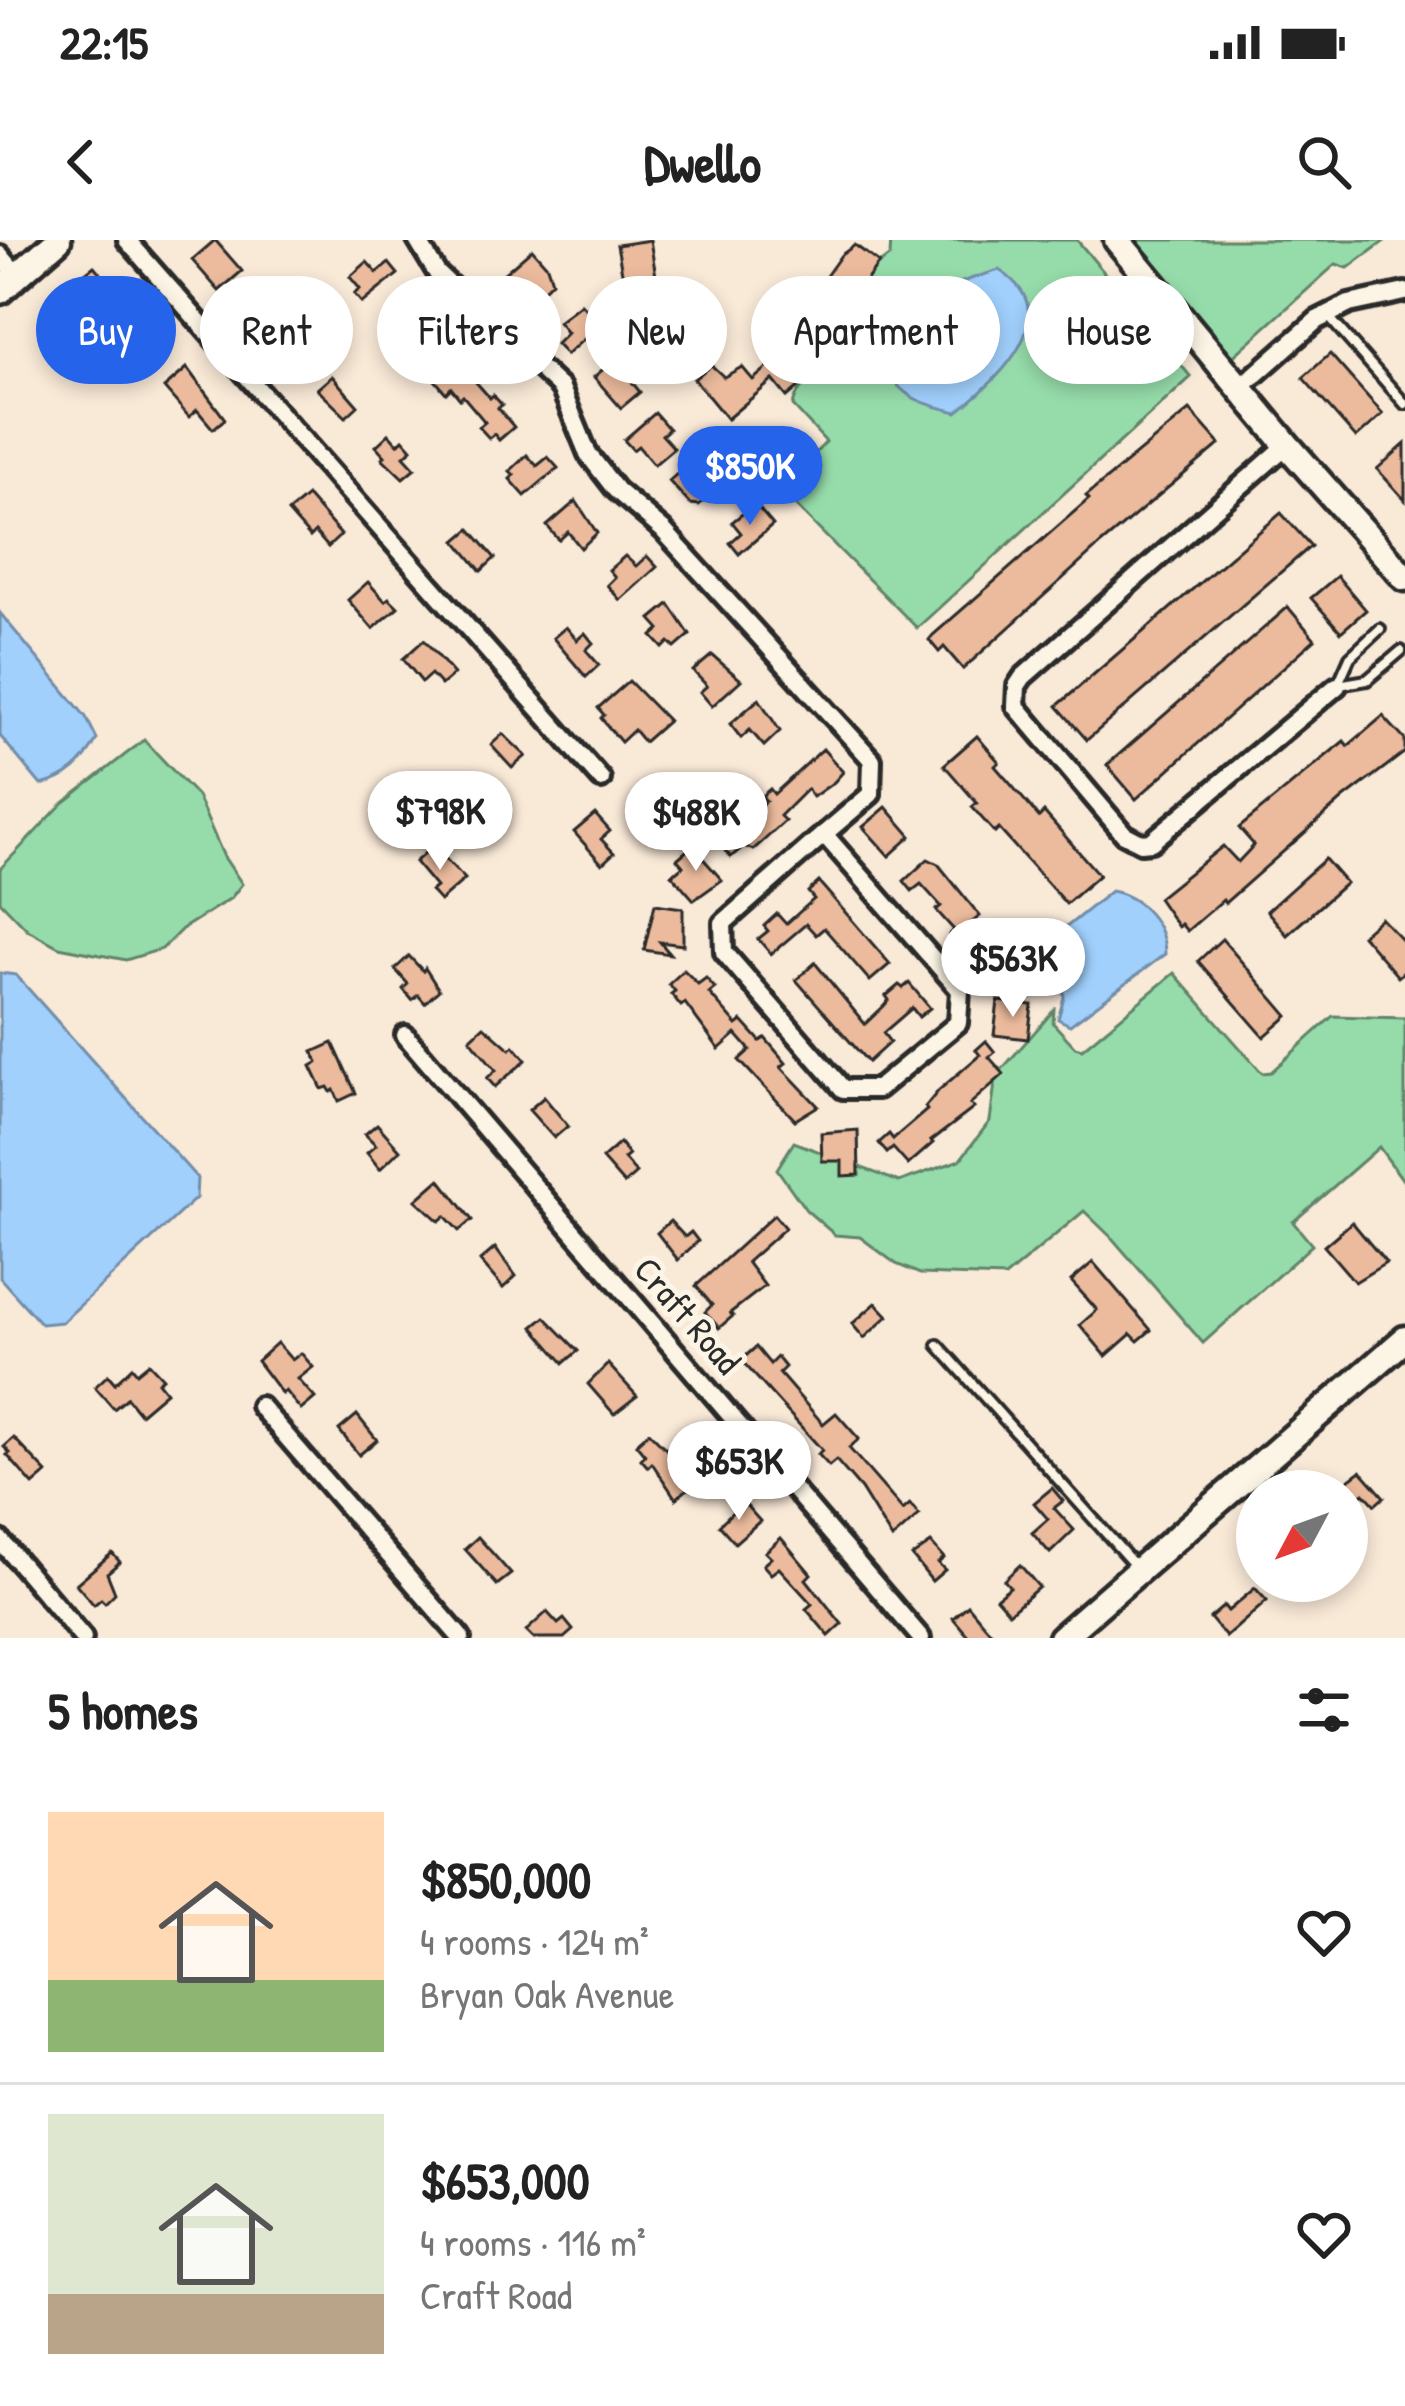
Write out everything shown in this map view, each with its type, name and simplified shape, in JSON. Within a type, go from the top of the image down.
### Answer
[{"type":"street","points":[[0,255],[9,283],[58,240]]},
{"type":"street","points":[[127,240],[601,779]]},
{"type":"street","points":[[418,240],[436,273],[561,388],[587,454],[616,490],[663,530],[872,760],[871,794],[824,834],[723,923],[724,952],[844,1089],[878,1089],[958,1023],[960,990],[824,834]]},
{"type":"street","points":[[1117,240],[1405,578]]},
{"type":"street","points":[[1240,388],[1327,315],[1349,304],[1405,292]]},
{"type":"street","points":[[1287,445],[1023,677],[1017,686],[1016,706],[1124,834],[1141,843],[1160,839],[1337,686]]},
{"type":"street","name":"Craft Road","points":[[405,1035],[921,1638]]},
{"type":"street","points":[[1060,1638],[1405,1339]]},
{"type":"street","points":[[260,1406],[461,1638]]},
{"type":"street","points":[[0,1540],[83,1638]]},
{"type":"lane","points":[[1327,315],[1405,404]]},
{"type":"lane","points":[[1337,686],[1350,657],[1380,629]]},
{"type":"lane","points":[[1337,686],[1367,680],[1401,651]]},
{"type":"lane","points":[[938,1345],[1139,1570]]},
{"type":"green space","points":[[891,240],[1077,240],[1107,276],[1024,276],[1024,384],[1183,384],[917,628],[780,490],[826,442],[793,406],[805,384],[1000,384],[1000,276],[863,276],[890,256]]},
{"type":"green space","points":[[1128,240],[1386,240],[1348,268],[1336,264],[1228,361],[1194,320],[1194,276],[1158,276]]},
{"type":"green space","points":[[144,740],[197,796],[224,857],[242,884],[231,898],[182,929],[162,949],[126,960],[59,947],[28,930],[0,901],[0,869],[62,804]]},
{"type":"green space","points":[[1174,973],[1262,1073],[1271,1072],[1333,1016],[1405,1018],[1405,1183],[1379,1147],[1293,1222],[1312,1245],[1203,1343],[1084,1211],[1005,1277],[920,1274],[896,1264],[860,1237],[835,1235],[806,1210],[777,1169],[794,1142],[899,1182],[960,1160],[990,1121],[996,1076],[1054,1010],[1053,1023],[1082,1049]]},
{"type":"water","points":[[999,270],[1024,299],[1024,336],[1000,372],[1000,276],[981,276]]},
{"type":"water","points":[[898,384],[989,384],[957,412],[912,397]]},
{"type":"water","points":[[0,613],[86,717],[97,739],[74,769],[41,785],[0,736]]},
{"type":"water","points":[[1111,891],[1149,913],[1161,932],[1165,954],[1070,1025],[1058,1019],[1064,997],[1059,933]]},
{"type":"water","points":[[0,973],[16,975],[197,1178],[196,1198],[62,1322],[41,1324],[0,1278]]},
{"type":"building","points":[[215,240],[242,271],[236,276],[206,276],[192,260]]},
{"type":"building","points":[[650,240],[656,276],[623,276],[617,245]]},
{"type":"building","points":[[855,245],[879,263],[870,276],[826,276]]},
{"type":"building","points":[[532,249],[550,276],[501,276]]},
{"type":"building","points":[[367,262],[377,273],[389,263],[398,274],[377,276],[377,291],[362,303],[354,294],[360,289],[351,276]]},
{"type":"building","points":[[94,266],[103,276],[81,276]]},
{"type":"building","points":[[581,304],[585,308],[585,338],[566,355],[561,350],[567,333],[561,320]]},
{"type":"building","points":[[1330,354],[1383,414],[1356,438],[1303,378]]},
{"type":"building","points":[[742,367],[751,384],[768,384],[727,419],[698,384],[727,384],[727,375]]},
{"type":"building","points":[[187,368],[225,419],[213,429],[197,410],[189,417],[164,388],[176,384],[176,378]]},
{"type":"building","points":[[339,384],[358,406],[346,417],[317,389]]},
{"type":"building","points":[[438,384],[478,384],[502,405],[498,408],[514,427],[499,440],[494,434],[489,438],[479,427],[485,422],[463,396],[460,399],[451,388],[446,393]]},
{"type":"building","points":[[600,384],[634,384],[640,392],[621,408]]},
{"type":"building","points":[[776,384],[802,384],[787,397]]},
{"type":"building","points":[[1190,410],[1220,444],[963,669],[944,647],[939,652],[929,640],[933,635],[1089,499],[1086,496]]},
{"type":"building","points":[[655,413],[669,429],[662,435],[674,448],[654,465],[638,446],[633,450],[624,440]]},
{"type":"building","points":[[389,434],[412,449],[404,456],[415,468],[403,478],[376,446]]},
{"type":"building","points":[[1405,444],[1405,500],[1377,469]]},
{"type":"building","points":[[527,455],[537,466],[548,457],[558,468],[525,496],[510,479],[514,475],[510,471]]},
{"type":"building","points":[[686,466],[696,478],[702,473],[711,484],[706,489],[711,494],[699,505],[690,504],[669,481]]},
{"type":"building","points":[[307,496],[341,535],[328,547],[315,532],[310,537],[288,512]]},
{"type":"building","points":[[576,501],[597,533],[581,548],[568,532],[559,540],[547,526]]},
{"type":"building","points":[[755,504],[773,525],[739,554],[730,543],[741,533],[732,522]]},
{"type":"building","points":[[1281,513],[1311,546],[1087,740],[1057,706]]},
{"type":"building","points":[[470,529],[495,558],[481,571],[456,541]]},
{"type":"building","points":[[625,556],[636,566],[647,556],[657,567],[620,600],[607,585],[615,577],[609,570]]},
{"type":"building","points":[[1337,576],[1366,610],[1341,632],[1311,598]]},
{"type":"building","points":[[368,582],[385,601],[389,598],[398,607],[373,629],[348,600]]},
{"type":"building","points":[[669,604],[690,635],[675,648],[669,642],[663,648],[652,636],[660,629],[651,619]]},
{"type":"building","points":[[1288,607],[1315,639],[1136,799],[1107,765]]},
{"type":"building","points":[[566,627],[577,640],[585,633],[593,643],[586,650],[599,665],[586,677],[553,638]]},
{"type":"building","points":[[424,640],[454,674],[441,685],[431,674],[422,682],[403,659]]},
{"type":"building","points":[[712,655],[741,680],[712,706],[700,692],[707,686],[693,671]]},
{"type":"building","points":[[629,681],[668,721],[644,742],[634,730],[621,742],[598,708]]},
{"type":"building","points":[[759,699],[780,731],[764,746],[750,730],[741,738],[730,724]]},
{"type":"building","points":[[1383,716],[1405,740],[1405,752],[1343,799],[1225,903],[1223,900],[1187,931],[1181,924],[1178,927],[1158,898],[1223,846],[1238,862],[1254,845],[1239,828],[1344,741],[1348,746]]},
{"type":"building","points":[[503,734],[526,756],[512,768],[491,745]]},
{"type":"building","points":[[977,736],[999,762],[995,766],[1039,817],[1044,812],[1099,875],[1066,904],[999,829],[995,833],[972,807],[977,803],[944,765]]},
{"type":"building","points":[[823,749],[843,772],[813,797],[807,789],[780,816],[785,821],[761,843],[753,850],[744,846],[731,857],[716,840],[766,801],[762,796],[770,789],[774,794]]},
{"type":"building","points":[[886,807],[911,836],[889,856],[863,827]]},
{"type":"building","points":[[595,814],[610,831],[601,839],[614,853],[602,864],[574,832]]},
{"type":"building","points":[[433,846],[465,879],[440,901],[431,891],[436,887],[415,862]]},
{"type":"building","points":[[692,846],[722,880],[694,900],[672,875],[683,866],[677,859]]},
{"type":"building","points":[[928,859],[938,864],[980,916],[963,930],[981,950],[995,938],[1016,962],[991,984],[949,935],[954,930],[936,910],[941,906],[921,884],[912,891],[904,881]]},
{"type":"building","points":[[1325,859],[1346,883],[1287,935],[1267,911]]},
{"type":"building","points":[[819,882],[890,964],[870,981],[824,928],[816,935],[806,924],[771,954],[758,939],[777,914],[786,924],[814,899],[808,892]]},
{"type":"building","points":[[655,904],[683,908],[683,945],[660,942],[670,954],[644,950]]},
{"type":"building","points":[[1381,918],[1405,943],[1405,971],[1398,977],[1362,935]]},
{"type":"building","points":[[1222,939],[1288,1016],[1264,1037],[1198,961]]},
{"type":"building","points":[[409,956],[423,971],[425,968],[439,990],[425,1003],[418,995],[412,1000],[403,989],[408,984],[395,969]]},
{"type":"building","points":[[815,963],[865,1024],[899,985],[903,988],[909,983],[930,1008],[919,1017],[912,1008],[883,1033],[890,1042],[868,1062],[796,980]]},
{"type":"building","points":[[684,970],[698,984],[706,978],[715,988],[709,993],[737,1025],[742,1021],[760,1041],[765,1038],[786,1063],[781,1067],[818,1106],[795,1120],[739,1060],[750,1050],[736,1034],[719,1049],[685,1003],[681,1006],[671,994],[675,991],[669,984]]},
{"type":"building","points":[[998,1001],[1032,1005],[1028,1039],[994,1035]]},
{"type":"building","points":[[484,1026],[526,1060],[495,1087],[487,1078],[496,1070],[470,1039]]},
{"type":"building","points":[[986,1041],[995,1052],[989,1057],[1004,1074],[970,1104],[974,1108],[908,1165],[893,1148],[887,1153],[879,1143],[889,1134],[893,1139],[927,1110],[939,1090],[980,1055],[976,1050]]},
{"type":"building","points":[[333,1043],[356,1093],[339,1101],[334,1090],[322,1089],[311,1066],[318,1062],[313,1052]]},
{"type":"building","points":[[544,1097],[568,1126],[554,1138],[529,1110]]},
{"type":"building","points":[[377,1124],[400,1150],[380,1169],[367,1153],[376,1145],[365,1134]]},
{"type":"building","points":[[858,1130],[859,1175],[842,1176],[842,1161],[822,1161],[821,1133]]},
{"type":"building","points":[[620,1143],[629,1155],[624,1159],[636,1173],[624,1184],[602,1159]]},
{"type":"building","points":[[440,1179],[472,1220],[459,1231],[445,1216],[439,1221],[416,1200]]},
{"type":"building","points":[[774,1215],[785,1228],[747,1262],[765,1286],[730,1313],[733,1316],[719,1328],[705,1312],[712,1305],[696,1286]]},
{"type":"building","points":[[670,1221],[685,1237],[691,1232],[698,1241],[678,1260],[657,1233]]},
{"type":"building","points":[[1352,1222],[1386,1263],[1355,1282],[1324,1246]]},
{"type":"building","points":[[495,1248],[516,1276],[503,1288],[480,1261]]},
{"type":"building","points":[[1093,1262],[1151,1330],[1138,1341],[1131,1334],[1106,1356],[1080,1325],[1097,1310],[1071,1281]]},
{"type":"building","points":[[876,1303],[888,1316],[864,1338],[852,1324]]},
{"type":"building","points":[[545,1317],[578,1351],[564,1363],[533,1327]]},
{"type":"building","points":[[277,1343],[292,1360],[301,1353],[313,1367],[298,1379],[315,1398],[301,1410],[257,1361]]},
{"type":"building","points":[[756,1347],[770,1364],[777,1357],[785,1367],[779,1373],[823,1424],[836,1413],[859,1439],[849,1448],[903,1510],[910,1504],[919,1515],[892,1539],[861,1489],[836,1460],[829,1466],[818,1454],[822,1450],[741,1360]]},
{"type":"building","points":[[149,1363],[163,1378],[158,1382],[166,1392],[140,1414],[127,1398],[114,1409],[95,1387],[108,1375],[115,1383],[132,1367],[137,1373]]},
{"type":"building","points":[[608,1364],[637,1396],[614,1414],[588,1384]]},
{"type":"building","points":[[357,1415],[377,1440],[359,1455],[339,1430]]},
{"type":"building","points":[[649,1432],[674,1457],[669,1461],[691,1486],[676,1499],[652,1463],[648,1467],[641,1459],[645,1455],[636,1444]]},
{"type":"building","points":[[14,1438],[47,1473],[33,1485],[7,1455],[4,1447]]},
{"type":"building","points":[[1368,1479],[1384,1497],[1375,1505],[1368,1497]]},
{"type":"building","points":[[1052,1488],[1063,1501],[1054,1508],[1074,1530],[1050,1553],[1032,1533],[1048,1519],[1034,1503]]},
{"type":"building","points":[[743,1502],[760,1521],[735,1543],[719,1525]]},
{"type":"building","points":[[478,1537],[511,1574],[497,1585],[465,1549]]},
{"type":"building","points":[[781,1538],[811,1574],[806,1579],[842,1624],[829,1636],[806,1609],[812,1604],[779,1568],[771,1574],[763,1565],[771,1558],[765,1552]]},
{"type":"building","points":[[931,1543],[944,1558],[938,1563],[945,1570],[932,1581],[912,1556]]},
{"type":"building","points":[[112,1553],[120,1562],[107,1573],[115,1593],[105,1603],[101,1599],[94,1605],[76,1584]]},
{"type":"building","points":[[1020,1565],[1039,1587],[1009,1613],[996,1598],[1010,1587],[1004,1580]]},
{"type":"building","points":[[1239,1602],[1266,1602],[1226,1637],[1210,1618],[1224,1606],[1228,1611]]},
{"type":"building","points":[[968,1605],[996,1638],[970,1638],[953,1618]]},
{"type":"building","points":[[547,1612],[558,1624],[564,1619],[573,1630],[564,1638],[533,1638],[526,1631]]}]
